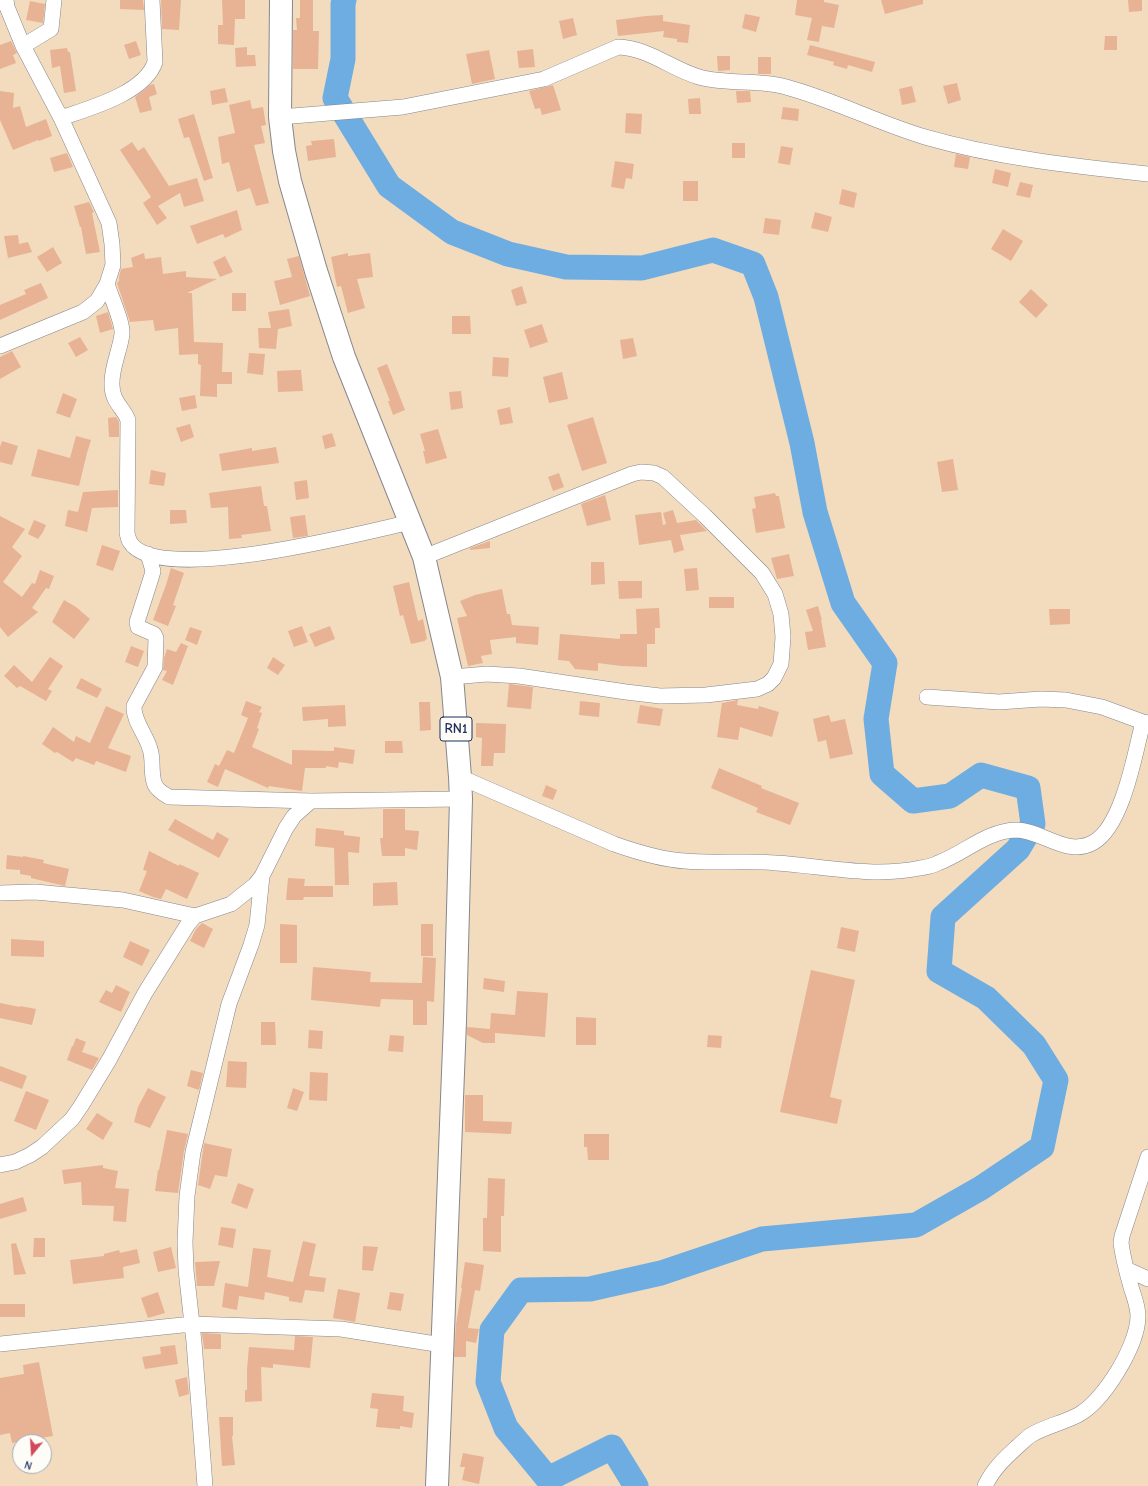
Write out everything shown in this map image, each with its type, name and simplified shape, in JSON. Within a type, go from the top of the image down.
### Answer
[{"type":"highway","name":"RN1","points":[[281,0],[280,117],[284,151],[290,181],[316,271],[344,357],[424,557],[452,677],[461,799],[455,1021],[437,1486]]},
{"type":"street","points":[[0,346],[83,312],[97,301],[107,284],[112,265],[112,244],[109,223],[45,85],[23,46],[7,7],[6,0]]},
{"type":"street","points":[[23,46],[51,29],[54,0]]},
{"type":"street","points":[[61,118],[120,96],[144,80],[153,70],[155,62],[152,0]]},
{"type":"street","points":[[280,117],[403,106],[544,79],[554,76],[618,47],[630,48],[644,52],[661,59],[681,71],[700,77],[717,80],[771,84],[807,93],[893,127],[967,148],[1046,163],[1148,174]]},
{"type":"street","points":[[107,284],[122,326],[122,334],[113,373],[112,385],[114,397],[128,420],[127,533],[130,542],[137,549],[156,556],[205,560],[271,552],[411,522]]},
{"type":"street","points":[[424,557],[632,474],[641,472],[654,473],[663,477],[705,516],[762,573],[775,594],[781,614],[784,637],[781,664],[774,678],[768,684],[757,689],[706,695],[660,696],[519,676],[487,674],[452,677]]},
{"type":"street","points":[[148,554],[153,571],[137,622],[138,627],[154,634],[156,638],[155,667],[134,706],[133,713],[150,748],[155,786],[162,793],[170,797],[310,801],[461,799]]},
{"type":"street","points":[[460,777],[614,844],[630,850],[682,861],[774,862],[877,872],[907,870],[938,864],[992,835],[1017,830],[1060,844],[1075,847],[1086,846],[1096,841],[1106,831],[1124,794],[1146,722],[1102,707],[1066,700],[1041,699],[999,702],[926,697]]},
{"type":"street","points":[[0,1165],[15,1162],[30,1155],[42,1147],[72,1119],[109,1060],[145,993],[188,924],[195,916],[231,904],[255,885],[262,876],[286,828],[294,816],[310,801]]},
{"type":"street","points":[[205,1486],[185,1242],[187,1196],[193,1152],[229,1004],[257,925],[262,876]]},
{"type":"street","points":[[0,893],[35,892],[123,900],[195,916]]},
{"type":"street","points":[[985,1486],[990,1475],[1001,1461],[1030,1435],[1079,1414],[1088,1408],[1115,1377],[1134,1336],[1138,1318],[1137,1307],[1126,1269],[1121,1243],[1122,1236],[1148,1157]]},
{"type":"street","points":[[1126,1269],[1148,1279]]},
{"type":"street","points":[[0,1344],[192,1324],[341,1329],[442,1345]]},
{"type":"building","points":[[120,0],[143,0],[144,10],[120,9]]},
{"type":"building","points":[[161,0],[181,0],[179,30],[162,29]]},
{"type":"building","points":[[222,0],[245,0],[245,19],[235,19],[234,45],[218,44],[218,25],[223,25]]},
{"type":"building","points":[[300,0],[313,0],[313,31],[319,31],[318,69],[293,69],[293,30],[297,30],[296,18],[300,18]]},
{"type":"building","points":[[797,0],[824,0],[824,2],[839,5],[834,28],[822,26],[819,42],[807,40],[812,18],[795,15]]},
{"type":"building","points":[[881,0],[923,0],[923,4],[885,14]]},
{"type":"building","points":[[1128,0],[1142,0],[1142,11],[1129,12]]},
{"type":"building","points":[[30,1],[45,4],[43,23],[26,20]]},
{"type":"building","points":[[745,14],[760,17],[756,32],[742,28]]},
{"type":"building","points":[[663,15],[663,21],[690,25],[688,43],[677,42],[677,39],[663,37],[664,31],[618,36],[616,20]]},
{"type":"building","points":[[573,18],[577,35],[563,39],[559,21]]},
{"type":"building","points":[[1105,36],[1117,36],[1117,50],[1104,50]]},
{"type":"building","points":[[11,41],[17,53],[13,55],[16,63],[0,69],[0,45]]},
{"type":"building","points":[[136,41],[141,55],[129,59],[124,45]]},
{"type":"building","points":[[810,45],[875,62],[872,72],[848,65],[847,69],[833,65],[834,62],[807,55]]},
{"type":"building","points":[[247,47],[247,55],[255,55],[256,66],[236,67],[235,48]]},
{"type":"building","points":[[67,48],[68,52],[70,52],[76,91],[64,93],[60,66],[52,68],[50,50]]},
{"type":"building","points":[[533,49],[535,67],[519,68],[517,51]]},
{"type":"building","points":[[489,50],[495,79],[472,84],[466,54]]},
{"type":"building","points":[[717,56],[730,56],[730,70],[718,71]]},
{"type":"building","points":[[758,57],[771,57],[771,74],[758,74]]},
{"type":"building","points":[[957,83],[961,100],[948,104],[943,86]]},
{"type":"building","points":[[154,84],[157,94],[149,97],[152,110],[140,113],[135,97],[150,85]]},
{"type":"building","points":[[553,85],[561,110],[542,115],[540,108],[535,109],[529,91]]},
{"type":"building","points":[[912,86],[916,102],[902,105],[899,89]]},
{"type":"building","points":[[225,88],[228,102],[212,105],[210,91]]},
{"type":"building","points":[[0,91],[14,93],[13,108],[20,106],[26,127],[46,119],[52,136],[13,150],[0,120]]},
{"type":"building","points":[[736,91],[750,91],[751,102],[737,103]]},
{"type":"building","points":[[700,98],[701,114],[689,114],[688,99]]},
{"type":"building","points":[[250,100],[252,109],[263,107],[266,125],[261,126],[265,143],[254,145],[269,203],[256,206],[250,188],[237,192],[229,162],[222,164],[218,137],[235,133],[229,105]]},
{"type":"building","points":[[783,107],[799,109],[798,121],[781,119]]},
{"type":"building","points":[[626,113],[642,114],[641,134],[625,133]]},
{"type":"building","points":[[194,114],[213,178],[204,181],[189,137],[184,138],[178,119]]},
{"type":"building","points":[[334,139],[336,157],[308,161],[306,146],[312,145],[311,141]]},
{"type":"building","points":[[132,142],[138,151],[144,147],[169,186],[197,178],[204,201],[184,207],[180,193],[158,206],[167,218],[157,225],[143,203],[151,197],[120,150]]},
{"type":"building","points":[[732,143],[745,143],[745,158],[732,158]]},
{"type":"building","points":[[781,146],[793,148],[790,165],[778,163]]},
{"type":"building","points":[[67,153],[73,167],[54,172],[50,158]]},
{"type":"building","points":[[956,154],[970,157],[968,169],[954,167]]},
{"type":"building","points":[[615,161],[634,164],[632,179],[626,178],[624,189],[611,187]]},
{"type":"building","points":[[995,169],[1011,173],[1008,187],[992,183]]},
{"type":"building","points":[[683,181],[698,181],[698,201],[683,201]]},
{"type":"building","points":[[1020,182],[1033,185],[1030,198],[1016,195]]},
{"type":"building","points":[[842,189],[857,193],[854,208],[839,204]]},
{"type":"building","points":[[89,202],[94,212],[92,213],[100,252],[86,254],[81,227],[74,206]]},
{"type":"building","points":[[237,210],[242,230],[225,238],[223,234],[197,244],[190,226]]},
{"type":"building","points":[[815,212],[832,217],[828,232],[811,228]]},
{"type":"building","points":[[765,218],[781,220],[779,235],[763,233]]},
{"type":"building","points":[[1003,229],[1023,241],[1011,261],[991,249]]},
{"type":"building","points":[[18,235],[19,244],[28,242],[32,252],[8,258],[4,236]]},
{"type":"building","points":[[53,247],[62,263],[47,272],[37,257]]},
{"type":"building","points":[[144,253],[145,259],[161,257],[163,274],[186,271],[186,277],[217,279],[187,293],[192,293],[194,342],[223,343],[222,372],[232,372],[232,384],[217,384],[217,397],[200,396],[201,365],[198,364],[198,354],[179,355],[178,328],[155,331],[153,320],[130,322],[117,283],[119,281],[121,269],[133,267],[131,258]]},
{"type":"building","points":[[348,253],[348,256],[370,253],[373,277],[357,279],[365,308],[348,313],[341,286],[337,287],[331,257]]},
{"type":"building","points":[[225,256],[233,272],[220,277],[213,262]]},
{"type":"building","points":[[299,256],[310,296],[280,305],[274,281],[292,277],[287,259]]},
{"type":"building","points":[[41,283],[48,298],[0,320],[0,305],[26,294],[24,290]]},
{"type":"building","points":[[522,286],[527,303],[516,306],[511,290]]},
{"type":"building","points":[[1031,289],[1048,305],[1036,318],[1019,302]]},
{"type":"building","points":[[232,293],[246,293],[246,311],[232,311]]},
{"type":"building","points":[[289,309],[292,326],[278,329],[276,349],[259,348],[258,328],[271,328],[268,312]]},
{"type":"building","points":[[108,312],[113,329],[100,333],[96,316]]},
{"type":"building","points":[[452,316],[470,316],[471,334],[452,334]]},
{"type":"building","points":[[542,324],[548,342],[530,348],[524,330]]},
{"type":"building","points":[[80,337],[88,350],[76,357],[68,343]]},
{"type":"building","points":[[633,338],[637,356],[623,359],[620,340]]},
{"type":"building","points":[[12,351],[21,367],[0,379],[0,357]]},
{"type":"building","points":[[249,353],[265,354],[263,375],[247,373]]},
{"type":"building","points":[[493,357],[509,358],[508,377],[492,376]]},
{"type":"building","points":[[387,364],[405,410],[393,415],[388,401],[390,401],[377,368]]},
{"type":"building","points":[[301,370],[303,391],[278,392],[277,371]]},
{"type":"building","points":[[562,372],[568,399],[549,403],[543,377]]},
{"type":"building","points":[[461,391],[463,408],[451,410],[449,392]]},
{"type":"building","points":[[63,393],[77,399],[70,418],[56,413]]},
{"type":"building","points":[[195,395],[197,408],[182,411],[179,398]]},
{"type":"building","points":[[510,407],[513,423],[500,425],[497,410]]},
{"type":"building","points":[[116,417],[119,422],[119,437],[109,437],[108,418]]},
{"type":"building","points":[[593,417],[607,463],[582,471],[567,425]]},
{"type":"building","points":[[190,424],[194,437],[181,442],[176,428]]},
{"type":"building","points":[[438,429],[447,458],[426,464],[423,451],[425,451],[420,434]]},
{"type":"building","points":[[332,433],[336,446],[325,449],[322,436]]},
{"type":"building","points":[[76,436],[91,440],[79,486],[31,476],[38,449],[70,458]]},
{"type":"building","points":[[2,441],[18,446],[12,465],[0,462],[0,447]]},
{"type":"building","points":[[276,447],[279,463],[222,471],[219,454],[252,448],[252,451]]},
{"type":"building","points":[[953,459],[958,490],[942,492],[937,462]]},
{"type":"building","points":[[151,470],[166,473],[164,486],[149,484]]},
{"type":"building","points":[[559,473],[564,487],[553,491],[548,477]]},
{"type":"building","points":[[307,480],[309,498],[296,500],[294,482]]},
{"type":"building","points":[[261,486],[264,506],[267,506],[271,531],[241,535],[242,538],[229,539],[228,507],[211,508],[209,493]]},
{"type":"building","points":[[118,490],[118,507],[92,508],[87,532],[65,526],[68,510],[78,512],[83,492]]},
{"type":"building","points":[[775,493],[776,496],[779,496],[785,528],[756,533],[752,509],[756,508],[754,497]]},
{"type":"building","points":[[605,495],[611,520],[587,526],[581,504]]},
{"type":"building","points":[[170,510],[186,510],[187,523],[170,524]]},
{"type":"building","points":[[673,510],[677,523],[696,520],[707,531],[680,535],[684,550],[674,553],[671,540],[639,545],[635,515],[661,512],[663,525],[666,524],[663,513]]},
{"type":"building","points":[[305,515],[308,536],[293,538],[290,517]]},
{"type":"building","points":[[0,516],[25,529],[12,547],[22,556],[3,582],[22,597],[32,583],[35,584],[40,570],[54,576],[49,589],[46,588],[32,608],[38,612],[8,637],[0,627]]},
{"type":"building","points":[[34,520],[46,525],[38,539],[28,534]]},
{"type":"building","points":[[490,541],[490,548],[470,550],[470,548]]},
{"type":"building","points":[[102,545],[120,551],[113,571],[96,565]]},
{"type":"building","points":[[789,554],[794,576],[777,579],[771,558]]},
{"type":"building","points":[[591,562],[604,562],[605,584],[591,585]]},
{"type":"building","points":[[171,568],[184,573],[173,605],[176,606],[168,626],[153,620]]},
{"type":"building","points":[[697,568],[699,590],[686,591],[684,569]]},
{"type":"building","points":[[618,581],[642,581],[642,598],[619,599]]},
{"type":"building","points":[[409,582],[418,621],[423,619],[427,639],[425,641],[411,644],[403,615],[400,616],[393,586]]},
{"type":"building","points":[[502,589],[507,614],[510,614],[512,625],[539,627],[538,645],[516,643],[516,637],[490,640],[492,654],[481,656],[483,663],[468,666],[457,618],[467,616],[460,601],[475,595]]},
{"type":"building","points":[[709,597],[734,597],[734,608],[709,608]]},
{"type":"building","points":[[64,600],[76,607],[90,619],[74,639],[52,622]]},
{"type":"building","points":[[818,606],[822,620],[826,647],[808,650],[805,632],[813,631],[806,610]]},
{"type":"building","points":[[659,608],[660,628],[655,628],[655,644],[647,644],[647,667],[598,663],[598,671],[575,669],[569,661],[558,660],[560,634],[620,639],[620,634],[637,634],[636,609]]},
{"type":"building","points":[[1049,609],[1070,609],[1070,624],[1050,625]]},
{"type":"building","points":[[302,626],[308,642],[294,647],[288,631]]},
{"type":"building","points":[[330,626],[335,639],[315,647],[309,634]]},
{"type":"building","points":[[190,627],[202,631],[197,645],[185,640]]},
{"type":"building","points":[[181,643],[188,646],[173,685],[162,680],[167,671],[163,670],[164,658],[167,649],[176,652]]},
{"type":"building","points":[[131,646],[144,651],[138,667],[125,662]]},
{"type":"building","points":[[50,657],[63,666],[48,689],[52,691],[46,701],[20,686],[17,688],[4,676],[14,665],[32,682]]},
{"type":"building","points":[[273,657],[285,665],[278,675],[267,668]]},
{"type":"building","points":[[81,678],[102,689],[97,698],[76,688]]},
{"type":"building","points":[[509,684],[533,687],[531,709],[507,707]]},
{"type":"building","points":[[738,700],[737,705],[758,709],[759,706],[779,712],[772,737],[740,727],[738,740],[717,737],[722,703]]},
{"type":"building","points":[[246,701],[262,707],[259,712],[262,713],[257,728],[259,729],[252,747],[292,765],[292,750],[334,751],[334,747],[355,750],[353,764],[339,762],[338,768],[326,766],[326,768],[305,768],[302,791],[269,786],[268,788],[225,769],[218,787],[207,782],[215,764],[219,766],[227,750],[234,753],[248,718],[241,715]]},
{"type":"building","points":[[580,701],[600,703],[599,717],[579,715]]},
{"type":"building","points":[[419,702],[430,702],[431,730],[420,731]]},
{"type":"building","points":[[345,705],[346,726],[328,727],[328,719],[303,721],[302,707]]},
{"type":"building","points":[[640,705],[663,709],[660,726],[637,723]]},
{"type":"building","points":[[106,706],[124,714],[108,748],[131,756],[126,772],[96,761],[94,765],[76,758],[73,762],[57,752],[55,753],[42,744],[53,727],[74,742],[76,736],[90,743]]},
{"type":"building","points":[[829,715],[831,722],[845,719],[853,754],[830,759],[826,740],[818,742],[813,719]]},
{"type":"building","points":[[476,723],[506,724],[505,753],[494,753],[493,766],[481,766],[482,738],[476,737]]},
{"type":"building","points":[[385,741],[402,741],[403,753],[385,753]]},
{"type":"building","points":[[719,768],[762,786],[761,788],[799,803],[790,825],[756,812],[758,808],[711,788]]},
{"type":"building","points":[[546,785],[557,790],[553,800],[542,796]]},
{"type":"building","points":[[383,809],[405,809],[405,830],[419,831],[417,850],[405,848],[405,856],[382,856],[380,838],[383,838]]},
{"type":"building","points":[[175,819],[213,840],[217,832],[229,839],[219,858],[168,830]]},
{"type":"building","points":[[316,828],[344,831],[344,835],[360,837],[359,853],[348,852],[349,885],[335,885],[334,848],[315,846]]},
{"type":"building","points":[[149,851],[179,866],[179,864],[199,873],[187,899],[166,889],[161,899],[139,891],[147,871],[143,870]]},
{"type":"building","points":[[7,855],[44,860],[43,863],[69,869],[65,886],[31,878],[31,876],[20,874],[20,870],[6,869]]},
{"type":"building","points":[[288,878],[305,879],[304,886],[333,886],[333,897],[304,897],[303,900],[286,900]]},
{"type":"building","points":[[397,882],[398,905],[373,906],[373,883]]},
{"type":"building","points":[[202,923],[213,929],[204,948],[190,941],[196,929]]},
{"type":"building","points":[[280,924],[297,925],[297,963],[280,963]]},
{"type":"building","points":[[421,924],[433,924],[433,956],[421,956]]},
{"type":"building","points":[[841,927],[859,931],[855,952],[837,948]]},
{"type":"building","points":[[11,939],[44,941],[44,957],[11,956]]},
{"type":"building","points":[[130,941],[150,950],[142,966],[123,957]]},
{"type":"building","points":[[423,957],[436,958],[434,1002],[427,1001],[427,1025],[413,1025],[413,1000],[381,999],[380,1007],[311,1000],[313,967],[371,972],[370,982],[422,983]]},
{"type":"building","points":[[811,970],[855,980],[830,1097],[842,1100],[837,1124],[780,1112]]},
{"type":"building","points":[[484,978],[505,981],[504,992],[483,989]]},
{"type":"building","points":[[116,985],[130,992],[121,1012],[99,1002],[106,990],[112,993]]},
{"type":"building","points":[[517,991],[548,993],[545,1037],[495,1033],[495,1043],[483,1043],[467,1035],[467,1027],[490,1029],[491,1013],[515,1015]]},
{"type":"building","points":[[0,1003],[36,1009],[32,1025],[0,1018]]},
{"type":"building","points":[[576,1017],[596,1018],[596,1045],[576,1045]]},
{"type":"building","points":[[261,1022],[275,1022],[276,1045],[261,1045]]},
{"type":"building","points":[[309,1030],[323,1031],[322,1049],[308,1048]]},
{"type":"building","points":[[390,1035],[404,1036],[403,1052],[388,1051]]},
{"type":"building","points":[[708,1035],[722,1036],[721,1048],[707,1047]]},
{"type":"building","points":[[76,1038],[86,1042],[82,1052],[99,1058],[92,1070],[67,1060]]},
{"type":"building","points":[[228,1061],[247,1062],[246,1088],[226,1087]]},
{"type":"building","points":[[0,1066],[27,1076],[22,1089],[0,1081]]},
{"type":"building","points":[[191,1070],[203,1073],[199,1090],[187,1086]]},
{"type":"building","points":[[310,1072],[328,1073],[327,1101],[309,1100]]},
{"type":"building","points":[[148,1088],[166,1097],[150,1128],[134,1122],[138,1107]]},
{"type":"building","points":[[293,1088],[304,1092],[297,1111],[287,1108]]},
{"type":"building","points":[[26,1091],[49,1100],[36,1130],[14,1121]]},
{"type":"building","points":[[465,1095],[483,1095],[483,1121],[512,1122],[511,1134],[465,1132]]},
{"type":"building","points":[[97,1113],[113,1123],[103,1140],[86,1129]]},
{"type":"building","points":[[167,1130],[188,1134],[178,1193],[155,1191]]},
{"type":"building","points":[[584,1134],[609,1134],[609,1160],[588,1160],[587,1147],[584,1147]]},
{"type":"building","points":[[204,1143],[232,1149],[227,1177],[215,1175],[210,1189],[198,1185]]},
{"type":"building","points":[[103,1165],[103,1168],[118,1171],[115,1188],[129,1189],[126,1222],[113,1221],[114,1206],[82,1205],[81,1182],[64,1184],[62,1170]]},
{"type":"building","points":[[488,1178],[505,1179],[504,1216],[501,1216],[501,1252],[483,1251],[483,1218],[487,1218]]},
{"type":"building","points":[[238,1183],[254,1189],[247,1209],[231,1203]]},
{"type":"building","points":[[23,1197],[27,1211],[0,1219],[0,1204]]},
{"type":"building","points":[[221,1227],[236,1229],[233,1248],[218,1245]]},
{"type":"building","points":[[34,1238],[45,1238],[45,1257],[33,1257]]},
{"type":"building","points":[[303,1241],[316,1244],[309,1276],[326,1278],[324,1292],[305,1290],[302,1303],[289,1301],[289,1297],[265,1292],[264,1300],[239,1296],[237,1310],[222,1307],[225,1283],[248,1287],[253,1248],[271,1250],[267,1277],[293,1282]]},
{"type":"building","points":[[16,1243],[26,1274],[14,1275],[11,1244]]},
{"type":"building","points":[[363,1246],[378,1247],[373,1271],[362,1270]]},
{"type":"building","points":[[171,1247],[176,1268],[158,1272],[153,1252]]},
{"type":"building","points":[[137,1249],[140,1263],[123,1267],[124,1278],[73,1284],[70,1260],[104,1256],[104,1254],[119,1250],[120,1253]]},
{"type":"building","points":[[220,1261],[214,1286],[197,1286],[195,1262]]},
{"type":"building","points":[[465,1262],[484,1265],[480,1291],[475,1290],[468,1328],[479,1329],[476,1343],[466,1341],[466,1357],[454,1357],[456,1324]]},
{"type":"building","points":[[338,1289],[360,1293],[355,1322],[333,1318]]},
{"type":"building","points":[[158,1292],[165,1313],[148,1318],[141,1298]]},
{"type":"building","points":[[390,1292],[404,1294],[401,1311],[387,1309]]},
{"type":"building","points":[[0,1304],[25,1304],[25,1317],[0,1317]]},
{"type":"building","points":[[202,1333],[221,1334],[221,1349],[204,1349]]},
{"type":"building","points":[[295,1336],[313,1337],[310,1368],[273,1364],[273,1368],[261,1367],[262,1401],[245,1402],[249,1347],[294,1350]]},
{"type":"building","points":[[175,1345],[178,1364],[145,1369],[142,1357],[161,1354],[160,1347]]},
{"type":"building","points":[[39,1362],[53,1436],[52,1434],[12,1434],[12,1443],[10,1433],[0,1435],[0,1378],[24,1374],[23,1365]]},
{"type":"building","points":[[187,1377],[189,1394],[179,1397],[175,1380]]},
{"type":"building","points":[[372,1393],[404,1396],[403,1411],[414,1413],[412,1428],[400,1426],[400,1429],[376,1427],[378,1409],[370,1408]]},
{"type":"building","points":[[219,1417],[233,1417],[232,1436],[235,1465],[222,1466]]},
{"type":"building","points":[[463,1453],[484,1457],[479,1484],[462,1480],[465,1467],[460,1467]]},
{"type":"waterway","points":[[344,0],[343,59],[335,98],[389,186],[452,232],[508,254],[566,267],[642,268],[713,250],[753,264],[766,297],[802,443],[815,512],[843,603],[885,663],[876,719],[882,774],[913,801],[950,796],[981,775],[1028,788],[1033,824],[1018,849],[943,917],[939,971],[986,998],[1034,1045],[1056,1080],[1042,1147],[981,1188],[916,1225],[762,1239],[661,1273],[590,1289],[521,1290],[492,1330],[488,1382],[506,1428],[548,1479],[612,1447],[636,1486]]}]
